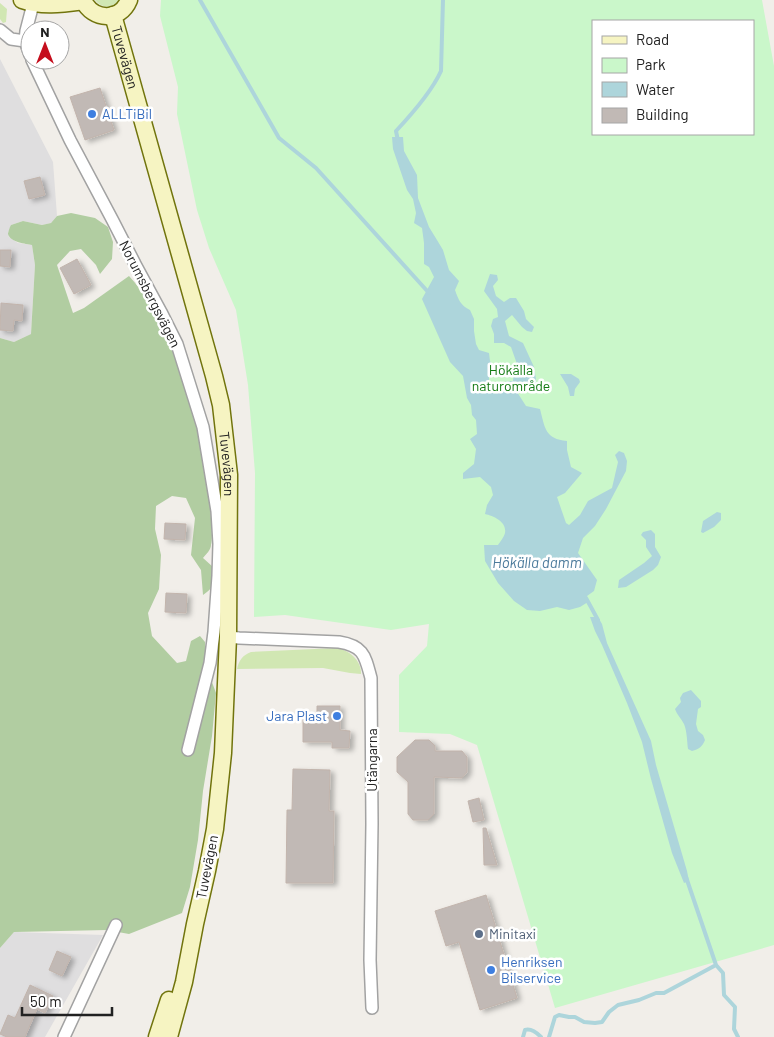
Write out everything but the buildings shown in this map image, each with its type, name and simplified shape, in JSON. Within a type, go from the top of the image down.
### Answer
[{"type":"main road","name":"Tuvevägen","points":[[84,0],[86,6],[95,14],[107,16],[124,9],[129,0]]},
{"type":"main road","points":[[27,2],[46,5],[84,0]]},
{"type":"main road","name":"Tuvevägen","points":[[113,15],[214,376],[230,474],[228,637],[223,753],[215,829],[184,982],[170,1037]]},
{"type":"main road","name":"Tuvevägen","points":[[157,1037],[195,924]]},
{"type":"street","points":[[26,20],[27,2]]},
{"type":"street","points":[[0,30],[11,38],[20,39]]},
{"type":"street","name":"Norumsbergsvägen","points":[[37,70],[70,140],[177,344],[203,427],[217,511],[218,576],[210,663],[188,750]]},
{"type":"street","name":"Utängarna","points":[[228,637],[348,643],[357,647],[366,658],[371,678],[372,824],[370,960],[372,1008]]},
{"type":"street","points":[[64,1037],[116,924]]},
{"type":"shaded area","points":[[0,59],[53,162],[57,216],[51,223],[42,225],[23,221],[11,225],[8,233],[9,237],[18,243],[32,245],[35,265],[31,334],[14,342],[0,338]]},
{"type":"shaded area","points":[[14,932],[103,935],[45,1037],[0,1037],[0,948]]},
{"type":"green space","points":[[95,0],[119,0],[107,7]]},
{"type":"green space","name":"Hökälla naturområde","points":[[161,0],[762,0],[774,66],[774,945],[555,1008],[477,745],[450,734],[399,732],[399,675],[427,646],[429,624],[391,630],[285,615],[254,617],[255,473],[248,385],[236,310],[209,248],[197,210],[177,114],[178,87],[160,16]]},
{"type":"green space","points":[[0,3],[7,9],[6,22],[3,23],[0,19]]},
{"type":"green space","points":[[71,213],[95,218],[108,227],[113,242],[112,259],[100,274],[96,265],[81,249],[70,251],[57,265],[73,313],[84,308],[129,276],[147,300],[162,327],[188,392],[200,438],[208,484],[212,527],[211,547],[203,558],[213,567],[214,583],[211,589],[203,595],[201,570],[191,555],[195,518],[186,498],[172,496],[156,506],[155,529],[161,555],[159,589],[148,613],[152,636],[177,663],[186,661],[191,641],[200,636],[205,642],[206,666],[216,693],[212,736],[203,791],[198,840],[190,887],[182,913],[129,934],[107,930],[14,932],[0,948],[0,338],[14,342],[31,334],[35,265],[32,245],[15,241],[8,234],[11,225],[23,221],[42,225],[51,223],[57,216]]},
{"type":"green space","points":[[337,648],[346,651],[354,657],[361,669],[361,674],[323,668],[237,669],[242,658],[251,652]]},
{"type":"water","name":"Hökälla damm","points":[[392,137],[403,137],[404,151],[417,175],[418,198],[429,227],[443,250],[449,270],[459,281],[455,290],[460,302],[470,310],[474,319],[476,344],[479,350],[489,353],[490,361],[495,371],[489,376],[489,383],[496,392],[501,391],[504,382],[513,381],[517,364],[511,347],[504,343],[494,343],[494,334],[491,326],[493,319],[498,317],[497,309],[484,291],[490,274],[497,275],[498,280],[493,286],[496,296],[504,302],[510,298],[516,298],[524,311],[526,319],[534,327],[532,332],[527,331],[512,315],[505,321],[509,336],[523,343],[534,367],[535,388],[524,386],[517,392],[526,406],[540,409],[545,427],[550,435],[567,441],[571,467],[582,473],[565,493],[557,497],[566,523],[569,525],[580,515],[588,501],[612,488],[618,462],[615,455],[619,451],[624,453],[627,461],[626,471],[606,509],[595,526],[583,538],[578,553],[597,580],[594,591],[587,596],[588,602],[580,607],[569,610],[557,607],[540,611],[527,610],[514,601],[498,583],[485,561],[484,545],[498,545],[505,529],[499,520],[485,514],[487,505],[493,495],[491,487],[480,477],[463,479],[463,473],[474,464],[476,449],[470,439],[477,434],[476,420],[472,415],[463,376],[450,362],[422,299],[434,277],[429,267],[424,264],[422,228],[414,223],[416,213],[413,199],[407,190],[393,149]]},
{"type":"water","points":[[560,374],[571,374],[579,379],[580,382],[575,389],[574,396],[570,396],[568,387]]},
{"type":"water","points":[[717,512],[721,513],[721,520],[714,527],[703,533],[701,532],[703,521]]},
{"type":"water","points":[[651,530],[655,534],[655,547],[661,557],[658,565],[626,587],[618,588],[619,580],[652,556],[646,547],[646,540],[641,535],[643,532]]},
{"type":"water","points":[[590,617],[598,617],[602,624],[607,643],[651,741],[656,765],[687,871],[689,881],[684,883],[672,853],[642,742]]},
{"type":"water","points":[[691,690],[701,701],[696,724],[698,731],[705,740],[700,747],[692,751],[688,749],[685,727],[675,709],[681,702],[680,698],[683,693]]},
{"type":"waterway","points":[[200,0],[279,138],[316,168],[429,293]]},
{"type":"waterway","points":[[398,141],[396,131],[427,95],[441,71],[443,0]]},
{"type":"waterway","points":[[586,598],[598,620]]},
{"type":"waterway","points":[[686,877],[716,965],[723,973],[724,995],[735,1007],[734,1029],[738,1037]]},
{"type":"waterway","points":[[549,1037],[555,1017],[559,1015],[575,1017],[584,1022],[602,1022],[609,1012],[618,1005],[639,1000],[656,993],[664,993],[716,965]]},
{"type":"waterway","points":[[523,1037],[525,1030],[533,1031],[541,1037]]},
{"type":"place","name":"ALLTiBil","points":[[92,114]]},
{"type":"place","name":"Jara Plast","points":[[337,716]]},
{"type":"place","name":"Minitaxi","points":[[479,934]]},
{"type":"place","name":"Henriksen Bilservice","points":[[491,970]]}]
